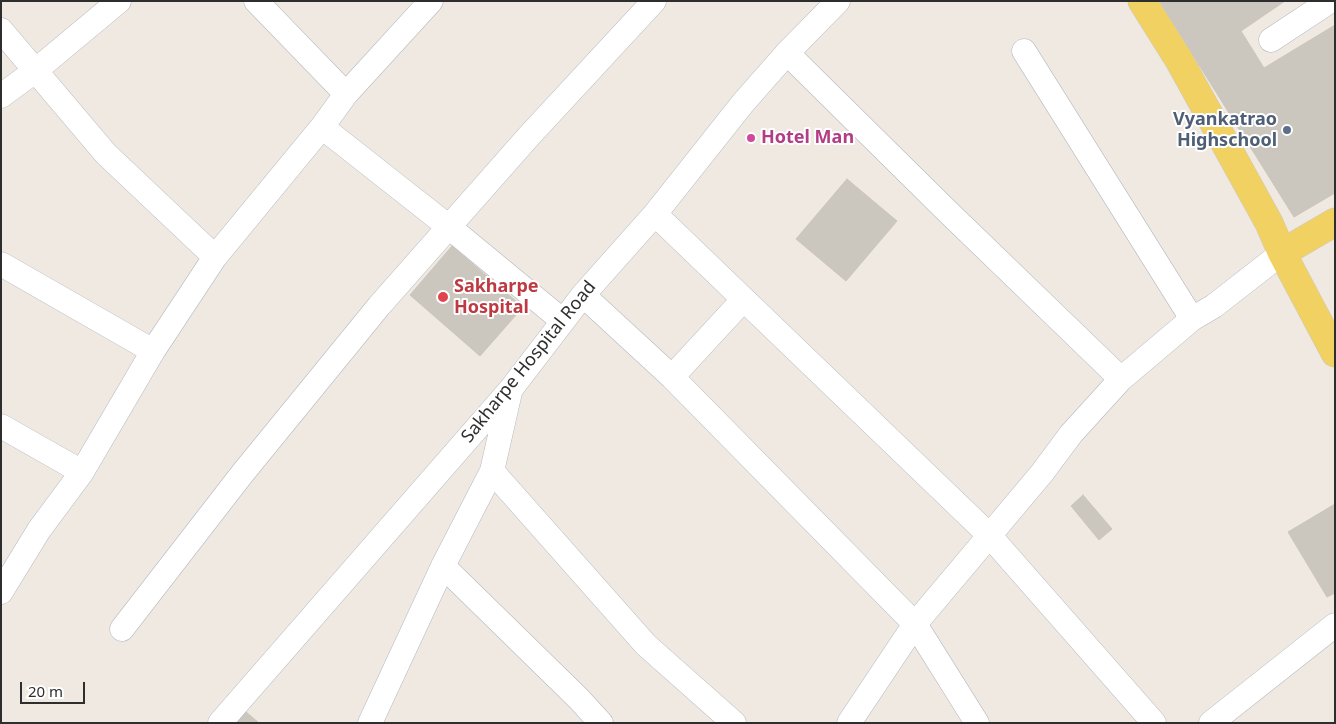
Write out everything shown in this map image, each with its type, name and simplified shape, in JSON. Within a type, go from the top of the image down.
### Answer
[{"type":"main road","points":[[1142,1],[1184,68],[1269,223],[1282,254],[1335,353]]},
{"type":"main road","points":[[1282,254],[1335,222]]},
{"type":"street","points":[[1,96],[35,71],[119,1]]},
{"type":"street","points":[[256,1],[346,94]]},
{"type":"street","points":[[1,592],[39,530],[82,472],[153,351],[216,257],[322,127],[346,94],[431,1]]},
{"type":"street","points":[[122,629],[242,474],[379,306],[529,136],[654,1]]},
{"type":"street","name":"Sakharpe Hospital Road","points":[[220,723],[511,389],[583,295],[655,214],[743,103],[787,53],[838,1]]},
{"type":"street","points":[[1271,40],[1330,1]]},
{"type":"street","points":[[1,30],[106,154],[216,257]]},
{"type":"street","points":[[1024,51],[1192,319]]},
{"type":"street","points":[[787,53],[1121,379]]},
{"type":"street","points":[[322,127],[449,227],[563,321]]},
{"type":"street","points":[[655,214],[989,535],[1154,723]]},
{"type":"street","points":[[849,723],[915,624],[1042,473],[1071,434],[1121,379],[1192,319],[1214,306],[1282,254]]},
{"type":"street","points":[[3,269],[153,351]]},
{"type":"street","points":[[583,295],[672,377],[915,624],[977,723]]},
{"type":"street","points":[[672,377],[743,300]]},
{"type":"street","points":[[370,723],[443,566],[492,471],[511,389]]},
{"type":"street","points":[[1,426],[82,472]]},
{"type":"street","points":[[492,471],[646,645],[734,723]]},
{"type":"street","points":[[443,566],[579,699],[601,723]]},
{"type":"street","points":[[1211,723],[1335,626]]},
{"type":"building","name":"Vyankatrao Highschool","points":[[1159,1],[1285,1],[1241,31],[1264,68],[1335,25],[1335,193],[1294,217]]},
{"type":"building","points":[[847,179],[897,221],[846,281],[796,239]]},
{"type":"building","points":[[452,246],[523,307],[480,356],[410,295]]},
{"type":"building","points":[[1083,495],[1112,529],[1099,540],[1071,506]]},
{"type":"building","points":[[1335,504],[1335,593],[1327,597],[1288,532]]},
{"type":"building","points":[[245,711],[259,723],[236,723]]},
{"type":"place","name":"Vyankatrao Highschool","points":[[1287,130]]},
{"type":"place","name":"Hotel Man","points":[[751,138]]},
{"type":"place","name":"Sakharpe Hospital","points":[[443,297]]}]
